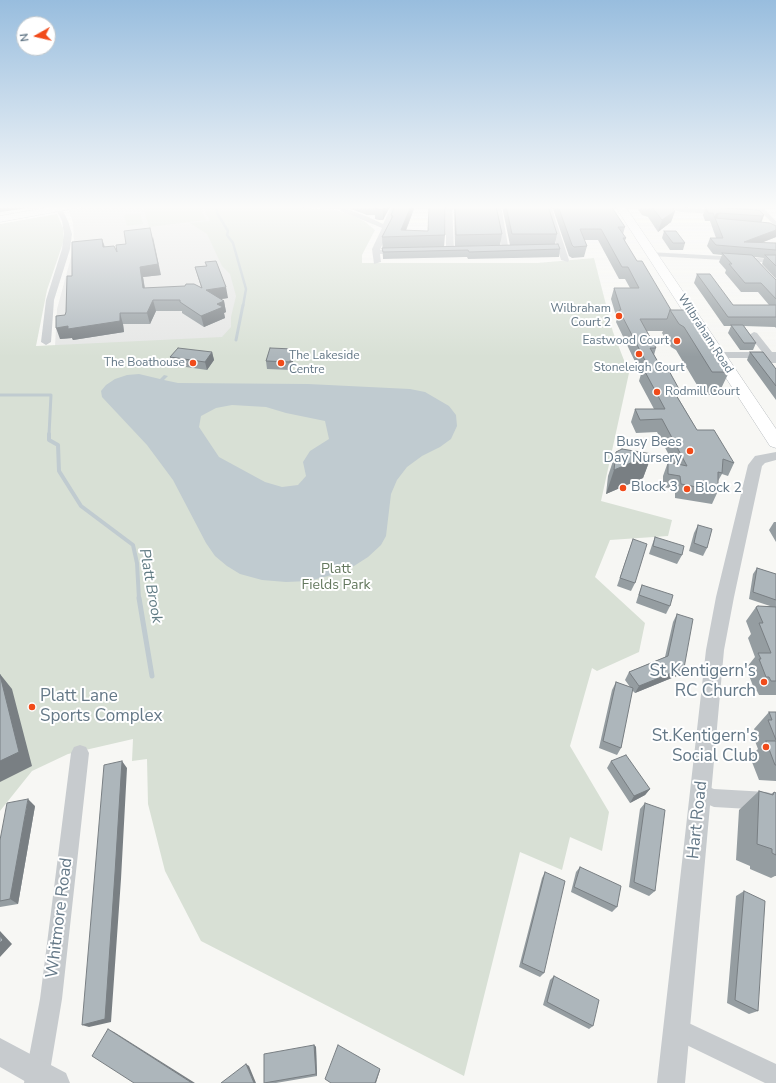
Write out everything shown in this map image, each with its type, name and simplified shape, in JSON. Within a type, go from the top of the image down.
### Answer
[{"type":"highway","name":"Wilbraham Road","points":[[654,257],[719,355],[770,425],[776,442]]},
{"type":"street","points":[[46,342],[50,300],[63,257]]},
{"type":"street","points":[[376,257],[377,262]]},
{"type":"street","points":[[563,257],[565,260]]},
{"type":"street","points":[[694,257],[776,261]]},
{"type":"street","points":[[752,260],[762,270]]},
{"type":"street","points":[[754,335],[773,355],[776,364]]},
{"type":"street","points":[[719,355],[773,355]]},
{"type":"street","name":"Hart Road","points":[[671,1083],[678,1029],[716,650],[725,597],[755,465],[760,459],[776,456]]},
{"type":"street","name":"Whitmore Road","points":[[43,1079],[80,753]]},
{"type":"street","points":[[701,793],[714,798],[767,800],[776,804]]},
{"type":"street","points":[[678,1029],[776,1076]]},
{"type":"street","points":[[0,1052],[43,1079]]},
{"type":"shaded area","points":[[71,257],[235,257],[239,266],[235,340],[55,346],[57,309]]},
{"type":"shaded area","points":[[139,374],[160,379],[164,375],[168,376],[164,380],[178,383],[308,384],[410,389],[425,392],[449,406],[456,415],[457,426],[451,439],[440,447],[422,456],[407,467],[397,480],[391,494],[386,536],[381,545],[368,557],[354,566],[332,575],[309,581],[286,582],[262,580],[240,574],[215,556],[206,543],[173,480],[147,445],[102,397],[101,391],[106,385],[115,379],[127,375]],"holes":[[[232,405],[266,407],[286,413],[325,421],[329,439],[310,451],[303,462],[306,476],[298,485],[282,487],[265,482],[219,457],[199,427],[201,416],[216,408]]]},
{"type":"green space","name":"Platt Fields Park","points":[[0,257],[58,257],[47,290],[36,346],[222,337],[231,327],[231,317],[236,296],[230,274],[222,266],[218,257],[362,257],[362,263],[537,263],[594,258],[613,332],[629,373],[601,501],[672,520],[668,536],[610,540],[595,577],[645,623],[639,652],[597,671],[592,668],[570,746],[609,812],[602,851],[570,837],[562,870],[520,852],[464,1076],[201,941],[165,871],[148,804],[147,759],[132,761],[133,739],[68,754],[32,771],[0,811]]},
{"type":"building","points":[[72,257],[156,257],[158,264],[140,267],[143,288],[185,286],[186,284],[194,284],[202,288],[195,267],[207,266],[205,262],[216,261],[226,287],[206,290],[224,301],[217,304],[223,307],[201,316],[180,302],[180,300],[153,300],[147,313],[120,313],[120,321],[68,329],[68,326],[56,328],[56,316],[65,315],[66,312],[67,276],[72,276]]},
{"type":"building","points":[[616,257],[634,257],[637,261],[642,261],[671,310],[667,319],[640,319],[656,348],[650,348],[662,369],[668,369],[679,389],[674,389],[676,395],[697,430],[714,430],[734,463],[723,459],[722,473],[718,472],[718,491],[681,484],[680,476],[668,474],[668,462],[687,466],[662,419],[640,420],[635,409],[665,409],[643,368],[648,366],[619,310],[621,310],[614,288],[639,288],[628,267],[622,267]]},
{"type":"building","points":[[725,257],[753,257],[776,280],[776,299],[761,283],[745,283],[729,264],[732,264]]},
{"type":"building","points":[[767,257],[776,257],[776,266]]},
{"type":"building","points":[[697,274],[710,274],[733,305],[776,305],[776,317],[728,317]]},
{"type":"building","points":[[670,310],[689,310],[729,372],[712,372],[684,327],[679,324]]},
{"type":"building","points":[[731,325],[743,325],[756,343],[744,343]]},
{"type":"building","points":[[178,348],[212,352],[205,362],[170,357]]},
{"type":"building","points":[[270,348],[293,349],[290,362],[266,361]]},
{"type":"building","points":[[750,352],[763,352],[776,369],[776,386]]},
{"type":"building","points":[[622,449],[652,454],[614,470],[616,452]]},
{"type":"building","points":[[698,525],[712,529],[707,548],[694,543]]},
{"type":"building","points":[[655,537],[684,546],[682,555],[653,546]]},
{"type":"building","points":[[633,539],[647,544],[635,583],[620,578]]},
{"type":"building","points":[[757,568],[776,574],[776,600],[753,592]]},
{"type":"building","points":[[642,585],[673,595],[670,606],[639,595]]},
{"type":"building","points":[[756,607],[776,607],[776,681],[771,681],[769,677],[766,677],[759,659],[761,659],[758,653],[771,653],[759,623],[763,623]]},
{"type":"building","points":[[677,614],[693,619],[684,668],[639,686],[629,672],[668,656]]},
{"type":"building","points":[[0,675],[19,752],[0,761]]},
{"type":"building","points":[[616,682],[633,688],[621,748],[603,741]]},
{"type":"building","points":[[769,712],[776,712],[776,740],[768,720],[772,720]]},
{"type":"building","points":[[766,741],[776,741],[776,765],[775,765]]},
{"type":"building","points":[[626,755],[650,789],[634,796],[611,761]]},
{"type":"building","points":[[122,761],[105,1019],[82,1025],[104,765]]},
{"type":"building","points":[[759,791],[773,795],[774,792],[776,793],[776,855],[772,853],[772,849],[757,844]]},
{"type":"building","points":[[28,799],[10,899],[0,901],[0,840],[7,803]]},
{"type":"building","points":[[645,803],[665,810],[655,891],[634,882]]},
{"type":"building","points":[[580,867],[621,886],[617,907],[574,887]]},
{"type":"building","points":[[545,872],[565,881],[544,973],[522,963]]},
{"type":"building","points":[[744,891],[765,901],[758,1011],[735,1000]]},
{"type":"building","points":[[0,936],[3,940],[0,943]]},
{"type":"building","points":[[554,976],[599,1000],[593,1026],[547,1002]]},
{"type":"building","points":[[108,1029],[192,1083],[134,1083],[92,1056]]},
{"type":"building","points":[[314,1045],[316,1074],[264,1083],[264,1054]]},
{"type":"building","points":[[338,1045],[380,1069],[375,1083],[331,1083],[325,1079]]},
{"type":"building","points":[[246,1064],[254,1083],[221,1083]]},
{"type":"waterway","points":[[237,257],[246,289],[243,306]]},
{"type":"waterway","points":[[236,340],[243,305]]},
{"type":"waterway","name":"Platt Brook","points":[[0,395],[51,395],[49,435]]},
{"type":"waterway","name":"Platt Brook","points":[[49,435],[49,440],[58,445],[59,471],[81,506],[133,545],[137,563],[139,599]]},
{"type":"waterway","name":"Platt Brook","points":[[139,598],[152,676]]},
{"type":"place","name":"Wilbraham Court 2","points":[[619,316]]},
{"type":"place","name":"Eastwood Court","points":[[677,341]]},
{"type":"place","name":"Stoneleigh Court","points":[[639,354]]},
{"type":"place","name":"The Boathouse","points":[[193,363]]},
{"type":"place","name":"The Lakeside Centre","points":[[281,363]]},
{"type":"place","name":"Rodmill Court","points":[[657,392]]},
{"type":"place","name":"Busy Bees Day Nursery","points":[[690,451]]},
{"type":"place","name":"Block 3","points":[[623,488]]},
{"type":"place","name":"Block 2","points":[[687,489]]},
{"type":"place","name":"St Kentigern's RC Church","points":[[764,682]]},
{"type":"place","name":"Platt Lane Sports Complex","points":[[32,707]]},
{"type":"place","name":"St.Kentigern's Social Club","points":[[766,747]]}]
